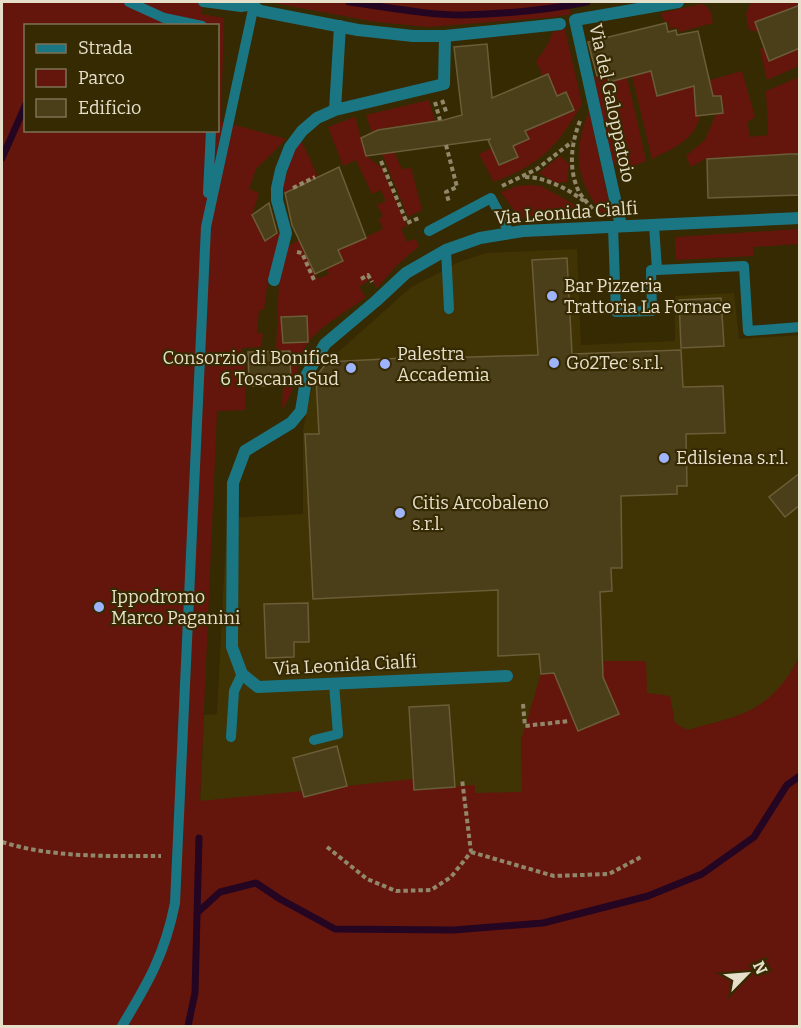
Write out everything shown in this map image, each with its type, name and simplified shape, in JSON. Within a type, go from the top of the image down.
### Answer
[{"type":"street","name":"Via del Galoppatoio","points":[[617,226],[575,20],[678,2]]},
{"type":"street","name":"Via del Galoppatoio","points":[[254,3],[260,11],[390,35],[445,36],[560,24]]},
{"type":"street","points":[[335,110],[340,26]]},
{"type":"street","points":[[274,280],[286,233],[277,200],[280,170],[290,147],[302,131],[317,118],[335,110],[444,84],[445,36]]},
{"type":"street","name":"Via Leonida Cialfi","points":[[507,676],[258,687],[242,674],[232,647],[232,483],[245,451],[291,423],[301,411],[307,374],[325,344],[406,273],[446,250],[480,238],[509,232],[800,218]]},
{"type":"lane","points":[[129,2],[164,18],[192,24]]},
{"type":"lane","points":[[203,2],[241,7],[254,3],[206,227]]},
{"type":"lane","points":[[122,1026],[153,975],[169,933],[175,903],[211,132]]},
{"type":"lane","points":[[429,231],[491,198],[509,232]]},
{"type":"lane","points":[[654,225],[657,270]]},
{"type":"lane","points":[[617,226],[616,312],[652,311],[651,270],[744,266],[748,331],[800,327]]},
{"type":"lane","points":[[446,250],[449,309]]},
{"type":"lane","points":[[231,737],[234,691],[242,674]]},
{"type":"lane","points":[[314,740],[338,734],[334,684]]},
{"type":"path","points":[[582,115],[572,142],[573,168],[579,192],[598,216]]},
{"type":"path","points":[[495,189],[524,177],[572,142]]},
{"type":"path","points":[[446,145],[457,187],[449,191]]},
{"type":"path","points":[[381,160],[407,223],[422,216],[429,231]]},
{"type":"path","points":[[282,193],[315,177]]},
{"type":"path","points":[[524,177],[533,177],[558,187],[589,204]]},
{"type":"path","points":[[282,249],[302,253],[314,280]]},
{"type":"path","points":[[361,279],[368,275],[370,279]]},
{"type":"path","points":[[523,704],[525,726],[569,721]]},
{"type":"path","points":[[327,847],[367,879],[396,891],[431,890],[451,878],[471,852],[462,779]]},
{"type":"path","points":[[2,842],[21,848],[62,854],[103,857],[177,857]]},
{"type":"path","points":[[471,852],[554,876],[609,874],[641,857]]},
{"type":"shaded area","points":[[577,249],[581,345],[675,341],[675,296],[734,293],[739,339],[799,335],[799,657],[790,675],[773,697],[741,716],[687,730],[674,723],[673,709],[523,792],[200,808],[204,715],[217,714],[227,518],[303,514],[303,430],[314,378],[327,362],[410,288],[459,262],[486,253]]},
{"type":"green space","points":[[2,2],[202,2],[201,14],[224,18],[221,121],[286,139],[256,169],[249,189],[259,193],[252,215],[264,241],[282,231],[268,279],[264,310],[259,310],[257,333],[263,334],[261,347],[242,348],[242,354],[245,354],[245,410],[217,411],[200,801],[302,791],[304,797],[347,786],[413,779],[415,790],[475,785],[475,793],[522,792],[521,740],[541,674],[603,668],[603,661],[646,661],[647,693],[670,696],[675,723],[687,730],[739,715],[766,700],[777,690],[799,657],[799,1026],[2,1026]]},
{"type":"green space","points":[[268,2],[568,2],[571,14],[428,27],[376,22]]},
{"type":"green space","points":[[799,2],[799,5],[756,22],[759,32],[749,30],[746,13],[750,4]]},
{"type":"green space","points":[[701,4],[709,9],[713,23],[679,32],[678,27],[670,29],[668,21],[664,22],[661,13]]},
{"type":"green space","points":[[565,29],[582,104],[564,132],[536,161],[494,182],[479,154],[492,148],[518,157],[513,146],[529,139],[525,131],[573,110],[566,92],[557,96],[548,74],[543,76],[536,61],[547,46],[553,32]]},
{"type":"green space","points":[[764,47],[799,48],[799,66],[767,80],[760,49]]},
{"type":"green space","points":[[651,71],[657,95],[742,71],[755,117],[747,122],[750,137],[768,135],[766,91],[799,77],[799,154],[707,158],[691,167],[686,156],[705,140],[716,114],[723,113],[721,96],[695,98],[696,116],[700,116],[693,132],[682,143],[652,159],[632,76]]},
{"type":"green space","points":[[607,74],[609,81],[627,77],[646,161],[625,169],[612,163],[593,78]]},
{"type":"green space","points":[[429,100],[435,121],[379,129],[372,133],[366,115]]},
{"type":"green space","points":[[589,111],[611,213],[601,214],[586,188],[579,165],[580,141]]},
{"type":"green space","points":[[355,117],[366,156],[382,168],[407,226],[401,229],[407,242],[415,239],[419,246],[396,266],[377,288],[371,279],[359,287],[366,297],[314,336],[303,352],[293,387],[282,409],[283,386],[291,385],[290,351],[276,351],[279,281],[287,247],[304,237],[304,250],[318,279],[329,274],[327,268],[343,261],[338,250],[383,229],[379,219],[383,216],[377,205],[386,201],[381,190],[372,194],[356,160],[343,166],[328,127]]},
{"type":"green space","points":[[301,140],[318,177],[281,195],[293,150]]},
{"type":"green space","points":[[394,152],[402,169],[411,168],[422,210],[408,217],[382,154]]},
{"type":"green space","points":[[560,156],[569,164],[567,182],[556,183],[539,173]]},
{"type":"green space","points":[[517,186],[541,186],[592,214],[519,218],[501,192]]},
{"type":"green space","points":[[799,229],[799,244],[753,247],[754,256],[676,260],[675,237]]},
{"type":"building","points":[[800,5],[800,48],[769,61],[755,22]]},
{"type":"building","points":[[666,23],[668,32],[676,30],[677,35],[698,31],[713,96],[721,96],[723,113],[696,116],[694,86],[657,96],[651,71],[609,82],[607,74],[597,76],[588,42]]},
{"type":"building","points":[[487,44],[492,98],[548,74],[557,96],[566,92],[574,110],[525,131],[529,139],[513,146],[518,157],[499,165],[488,140],[491,139],[366,156],[361,138],[378,130],[462,115],[454,47]]},
{"type":"building","points":[[800,154],[800,195],[708,198],[707,159]]},
{"type":"building","points":[[339,167],[366,238],[338,250],[343,261],[315,274],[292,225],[285,193]]},
{"type":"building","points":[[269,203],[277,233],[265,241],[252,215]]},
{"type":"building","points":[[567,258],[572,354],[681,350],[683,387],[723,386],[725,433],[686,434],[687,486],[677,486],[677,494],[621,496],[622,568],[611,568],[612,591],[600,592],[603,677],[619,714],[578,731],[554,673],[541,674],[539,654],[498,656],[498,590],[313,599],[305,434],[319,434],[316,377],[327,362],[440,356],[440,358],[538,355],[532,260]]},
{"type":"building","points":[[721,298],[724,346],[681,348],[679,300]]},
{"type":"building","points":[[307,316],[308,342],[283,343],[281,317]]},
{"type":"building","points":[[290,351],[291,385],[249,386],[248,352]]},
{"type":"building","points":[[800,473],[800,505],[785,517],[769,497]]},
{"type":"building","points":[[308,603],[309,642],[294,642],[294,657],[266,658],[264,604]]},
{"type":"building","points":[[449,705],[455,787],[414,790],[409,707]]},
{"type":"building","points":[[337,746],[347,786],[304,797],[293,758]]},
{"type":"waterway","points":[[349,2],[449,15],[526,11],[587,2]]},
{"type":"waterway","points":[[2,158],[24,108]]},
{"type":"waterway","points":[[197,913],[220,892],[256,883],[335,929],[454,930],[543,923],[648,896],[702,874],[754,837],[787,785],[800,776]]},
{"type":"waterway","points":[[188,1026],[195,993],[199,838]]},
{"type":"place","name":"Bar Pizzeria Trattoria La Fornace","points":[[552,296]]},
{"type":"place","name":"Go2Tec s.r.l.","points":[[554,363]]},
{"type":"place","name":"Palestra Accademia","points":[[385,364]]},
{"type":"place","name":"Consorzio di Bonifica 6 Toscana Sud","points":[[351,368]]},
{"type":"place","name":"Edilsiena s.r.l.","points":[[664,458]]},
{"type":"place","name":"Citis Arcobaleno s.r.l.","points":[[400,513]]},
{"type":"place","name":"Ippodromo Marco Paganini","points":[[99,607]]}]
